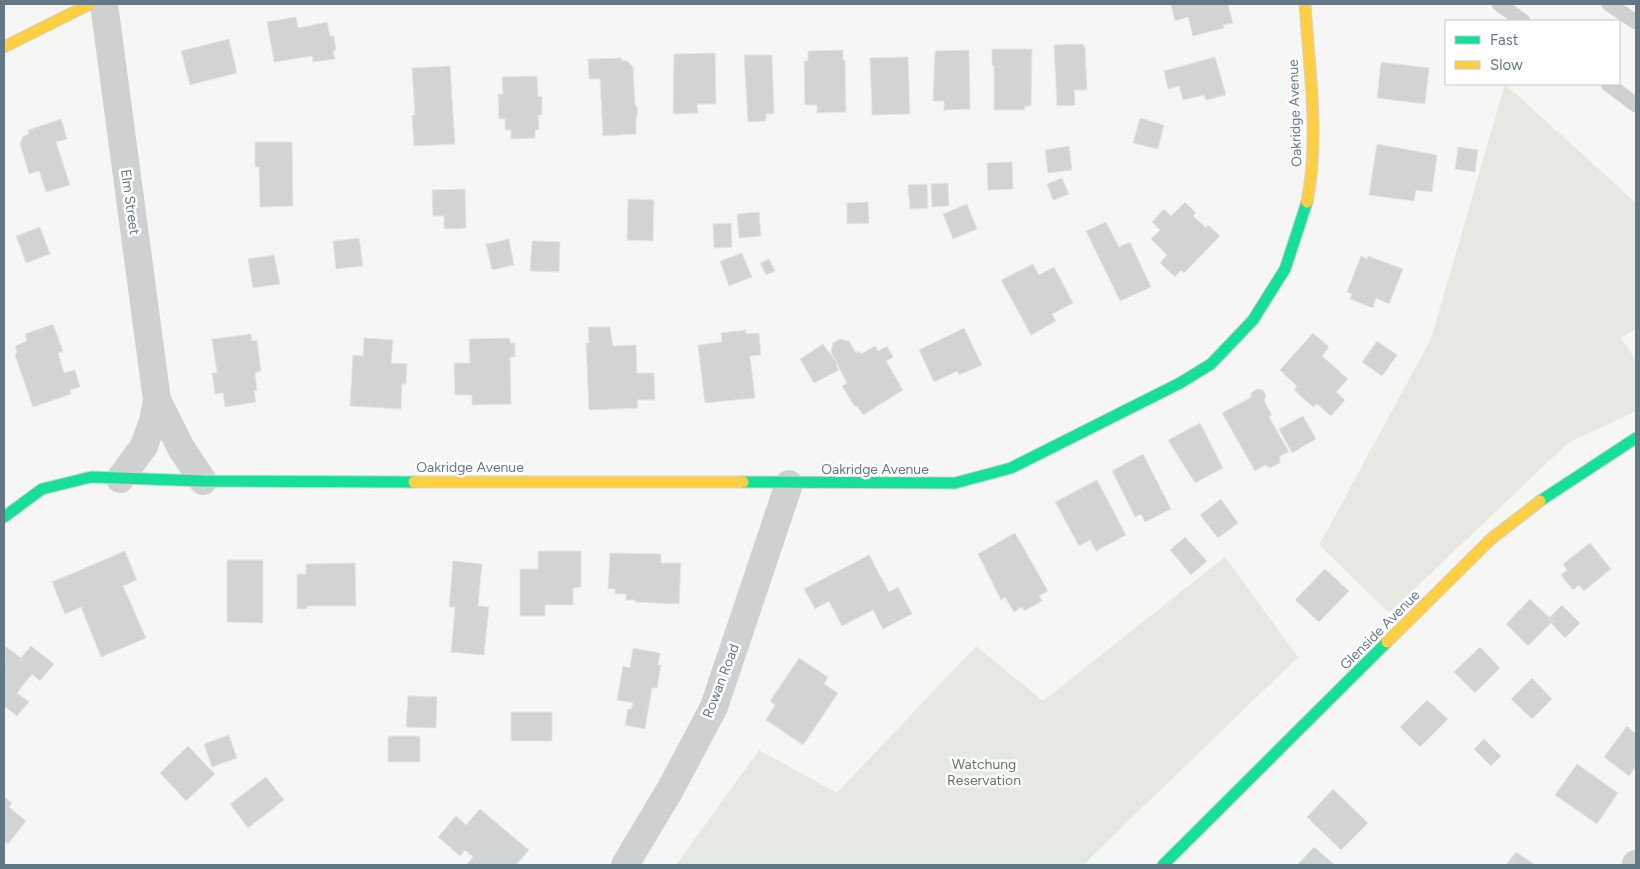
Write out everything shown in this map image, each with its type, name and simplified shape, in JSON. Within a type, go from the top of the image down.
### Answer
[{"type":"street","points":[[4,47],[90,4]]},
{"type":"street","name":"Elm Street","points":[[104,4],[156,400],[153,421],[144,446],[120,479]]},
{"type":"street","name":"Oakridge Avenue","points":[[4,517],[42,489],[91,477],[203,480],[789,484],[955,483],[1011,468],[1180,383],[1211,364],[1233,344],[1270,296],[1288,262],[1305,212],[1313,152],[1305,4]]},
{"type":"street","name":"Elm Street","points":[[156,400],[181,448],[203,480]]},
{"type":"street","name":"Glenside Avenue","points":[[1164,865],[1491,539],[1554,490],[1636,438]]},
{"type":"street","name":"Rowan Road","points":[[625,865],[671,788],[714,707],[789,484]]},
{"type":"lane","points":[[1500,4],[1522,20]]},
{"type":"lane","points":[[1609,4],[1636,22]]},
{"type":"lane","points":[[1609,85],[1636,105]]},
{"type":"green space","points":[[1506,85],[1636,203],[1636,329],[1621,338],[1636,360],[1636,411],[1568,443],[1389,613],[1319,545],[1431,339]]},
{"type":"green space","name":"Watchung Reservation","points":[[1225,557],[1298,657],[1083,865],[676,865],[759,750],[837,793],[976,646],[1043,701]]},
{"type":"building","points":[[1171,4],[1228,4],[1233,23],[1223,25],[1224,28],[1193,36],[1188,17],[1175,21]]},
{"type":"building","points":[[296,17],[298,28],[327,22],[330,36],[334,36],[336,50],[333,51],[335,59],[313,62],[312,56],[274,62],[267,22]]},
{"type":"building","points":[[229,39],[237,73],[190,85],[181,51]]},
{"type":"building","points":[[1082,44],[1085,47],[1087,90],[1074,90],[1075,105],[1057,106],[1054,45]]},
{"type":"building","points":[[992,49],[1032,49],[1031,106],[1025,106],[1025,110],[994,110]]},
{"type":"building","points":[[843,50],[843,60],[845,60],[846,112],[817,113],[817,105],[805,105],[804,61],[808,61],[808,51]]},
{"type":"building","points":[[969,50],[970,109],[944,110],[944,101],[933,101],[935,51]]},
{"type":"building","points":[[715,53],[716,104],[697,104],[698,113],[673,114],[674,54]]},
{"type":"building","points":[[744,55],[772,55],[774,114],[766,114],[766,121],[748,122]]},
{"type":"building","points":[[908,57],[910,114],[872,115],[870,58]]},
{"type":"building","points":[[1215,57],[1226,95],[1206,100],[1204,95],[1183,100],[1179,86],[1168,89],[1164,71]]},
{"type":"building","points":[[621,58],[622,61],[627,61],[633,67],[635,104],[638,110],[636,134],[603,136],[600,79],[589,79],[588,59]]},
{"type":"building","points":[[1381,62],[1429,68],[1425,104],[1377,98]]},
{"type":"building","points":[[450,66],[455,144],[414,146],[412,115],[415,115],[412,68]]},
{"type":"building","points":[[537,76],[538,97],[542,96],[542,115],[538,115],[539,130],[535,130],[535,138],[511,139],[511,130],[505,130],[505,119],[499,119],[498,94],[503,94],[502,77]]},
{"type":"building","points":[[1140,118],[1164,125],[1158,149],[1133,143]]},
{"type":"building","points":[[61,119],[67,139],[56,142],[70,185],[46,192],[39,171],[29,174],[20,144],[23,136],[29,134],[28,130]]},
{"type":"building","points":[[255,142],[292,142],[293,206],[260,207],[259,167],[255,167]]},
{"type":"building","points":[[1377,144],[1437,155],[1432,192],[1416,190],[1414,201],[1369,195]]},
{"type":"building","points":[[1069,146],[1072,170],[1048,173],[1045,150]]},
{"type":"building","points":[[1458,147],[1478,150],[1475,172],[1455,169]]},
{"type":"building","points":[[1012,162],[1013,189],[988,190],[987,163]]},
{"type":"building","points":[[1062,178],[1069,194],[1053,200],[1047,184]]},
{"type":"building","points":[[948,183],[949,206],[932,207],[931,184]]},
{"type":"building","points":[[927,184],[928,208],[910,209],[908,185]]},
{"type":"building","points":[[465,189],[466,228],[444,229],[444,216],[433,216],[432,190]]},
{"type":"building","points":[[628,199],[654,200],[653,241],[627,240]]},
{"type":"building","points":[[868,202],[869,223],[847,224],[847,203]]},
{"type":"building","points":[[1185,202],[1196,213],[1193,216],[1206,228],[1208,225],[1220,236],[1184,273],[1181,270],[1175,277],[1160,263],[1167,255],[1151,239],[1160,230],[1152,222],[1164,209],[1171,216]]},
{"type":"building","points":[[967,204],[977,229],[953,239],[943,214]]},
{"type":"building","points":[[759,212],[761,236],[739,238],[737,214]]},
{"type":"building","points":[[1106,222],[1119,247],[1130,242],[1151,287],[1120,301],[1086,231]]},
{"type":"building","points":[[731,223],[732,247],[714,248],[713,224]]},
{"type":"building","points":[[40,227],[50,254],[26,263],[16,236]]},
{"type":"building","points":[[359,238],[363,266],[336,269],[333,241]]},
{"type":"building","points":[[509,239],[514,265],[492,270],[486,244]]},
{"type":"building","points":[[532,241],[560,242],[559,272],[530,271]]},
{"type":"building","points":[[742,253],[752,277],[729,286],[720,261]]},
{"type":"building","points":[[274,255],[280,284],[253,288],[248,259]]},
{"type":"building","points":[[1361,256],[1367,259],[1368,256],[1403,269],[1389,304],[1376,298],[1373,308],[1350,299],[1352,294],[1347,292]]},
{"type":"building","points":[[769,259],[775,271],[766,275],[760,263]]},
{"type":"building","points":[[1033,264],[1039,275],[1054,267],[1073,303],[1052,314],[1056,321],[1031,335],[1001,280]]},
{"type":"building","points":[[53,324],[63,351],[58,353],[64,373],[75,370],[80,387],[70,390],[71,394],[33,407],[15,355],[17,352],[15,346],[27,341],[25,334]]},
{"type":"building","points":[[588,327],[610,327],[613,346],[636,345],[637,373],[654,373],[655,400],[637,400],[638,408],[589,410],[586,343],[589,343]]},
{"type":"building","points":[[964,328],[982,365],[959,375],[957,371],[934,382],[919,350]]},
{"type":"building","points":[[746,330],[746,334],[759,333],[761,355],[750,356],[755,398],[705,403],[698,345],[722,342],[721,333]]},
{"type":"building","points":[[1313,333],[1329,347],[1322,356],[1348,379],[1336,392],[1345,400],[1331,416],[1317,404],[1313,407],[1294,390],[1297,386],[1280,370]]},
{"type":"building","points":[[251,334],[252,341],[257,340],[261,371],[255,373],[257,390],[254,391],[256,402],[225,407],[223,393],[215,394],[212,373],[217,373],[212,339]]},
{"type":"building","points":[[364,338],[393,340],[391,363],[407,364],[406,384],[402,384],[401,409],[350,406],[353,355],[363,356]]},
{"type":"building","points":[[510,338],[510,343],[515,343],[515,357],[510,357],[511,404],[472,405],[472,395],[455,395],[454,363],[470,363],[469,339]]},
{"type":"building","points":[[840,339],[849,341],[856,353],[859,351],[861,354],[875,346],[878,351],[887,346],[893,357],[886,361],[903,390],[863,415],[857,406],[855,407],[842,386],[847,383],[831,352],[833,343]]},
{"type":"building","points":[[1377,341],[1397,355],[1382,376],[1362,362]]},
{"type":"building","points":[[823,344],[838,364],[836,365],[839,370],[814,383],[800,359]]},
{"type":"building","points":[[1257,389],[1263,390],[1266,396],[1264,401],[1272,415],[1269,417],[1289,452],[1280,456],[1280,463],[1270,468],[1265,465],[1255,471],[1222,413],[1250,398],[1252,392]]},
{"type":"building","points":[[1303,416],[1316,439],[1292,453],[1279,429]]},
{"type":"building","points":[[1200,423],[1223,468],[1195,483],[1168,440]]},
{"type":"building","points":[[1143,454],[1171,509],[1145,522],[1141,514],[1135,517],[1112,471]]},
{"type":"building","points":[[1097,480],[1126,535],[1096,551],[1090,540],[1079,546],[1055,502]]},
{"type":"building","points":[[1221,499],[1238,523],[1218,538],[1200,515]]},
{"type":"building","points":[[1015,533],[1048,591],[1039,596],[1042,601],[1024,611],[1022,607],[1014,612],[1005,597],[1001,600],[978,554]]},
{"type":"building","points":[[1185,537],[1207,561],[1191,575],[1170,550]]},
{"type":"building","points":[[1590,543],[1611,569],[1584,591],[1579,585],[1573,590],[1561,575],[1567,570],[1563,564]]},
{"type":"building","points":[[125,551],[137,580],[123,586],[146,638],[101,657],[81,607],[65,614],[52,582]]},
{"type":"building","points":[[538,551],[581,551],[581,587],[573,588],[573,605],[545,605],[545,616],[520,616],[520,569],[538,569]]},
{"type":"building","points":[[610,553],[661,554],[661,563],[681,563],[679,604],[635,602],[635,600],[626,600],[626,594],[615,594],[615,589],[608,589]]},
{"type":"building","points":[[869,555],[889,592],[898,587],[912,614],[883,629],[873,610],[842,626],[829,601],[815,609],[804,589]]},
{"type":"building","points":[[227,560],[263,560],[263,623],[227,622]]},
{"type":"building","points":[[453,561],[482,564],[478,606],[489,607],[484,655],[451,652],[455,607],[449,607]]},
{"type":"building","points":[[355,563],[356,606],[307,606],[307,609],[297,609],[297,574],[306,574],[306,564]]},
{"type":"building","points":[[1325,569],[1349,591],[1319,622],[1295,600]]},
{"type":"building","points":[[1530,599],[1553,621],[1528,646],[1506,624]]},
{"type":"building","points":[[1562,605],[1580,623],[1565,638],[1551,623],[1553,621],[1549,618]]},
{"type":"building","points":[[5,646],[21,658],[31,646],[54,664],[40,681],[32,674],[17,693],[29,702],[17,716],[4,706]]},
{"type":"building","points":[[1480,647],[1500,668],[1475,693],[1454,672]]},
{"type":"building","points":[[633,648],[660,653],[658,665],[661,665],[657,688],[652,688],[645,729],[625,725],[628,709],[631,709],[633,703],[617,700],[623,666],[630,668]]},
{"type":"building","points":[[799,658],[828,677],[824,684],[838,693],[803,745],[766,720],[775,705],[770,701]]},
{"type":"building","points":[[1532,678],[1552,699],[1532,719],[1511,699]]},
{"type":"building","points":[[408,696],[437,697],[436,728],[406,727]]},
{"type":"building","points":[[1427,700],[1448,719],[1420,747],[1400,727]]},
{"type":"building","points":[[511,712],[552,712],[552,741],[511,741]]},
{"type":"building","points":[[1627,726],[1636,734],[1636,766],[1629,776],[1604,757]]},
{"type":"building","points":[[229,735],[237,758],[212,767],[204,744]]},
{"type":"building","points":[[388,736],[420,736],[420,762],[388,762]]},
{"type":"building","points":[[1484,739],[1501,756],[1491,766],[1474,749]]},
{"type":"building","points":[[188,746],[215,774],[186,801],[160,773]]},
{"type":"building","points":[[1577,764],[1618,793],[1597,824],[1555,795]]},
{"type":"building","points":[[266,777],[284,800],[248,828],[230,804]]},
{"type":"building","points":[[1333,789],[1368,823],[1341,850],[1307,817]]},
{"type":"building","points":[[4,796],[12,803],[9,807],[26,821],[8,844],[4,840]]},
{"type":"building","points":[[480,809],[529,850],[516,865],[466,865],[473,857],[465,850],[460,856],[438,837],[456,816],[466,825]]},
{"type":"building","points":[[1314,847],[1335,865],[1297,865]]},
{"type":"building","points":[[1516,852],[1535,865],[1506,865]]},
{"type":"traffic: fast","points":[[743,482],[955,483],[1011,468],[1180,383],[1211,364],[1253,320],[1285,269],[1307,202]]},
{"type":"traffic: fast","points":[[1540,501],[1636,438]]},
{"type":"traffic: fast","points":[[4,517],[42,489],[91,477],[203,481],[414,482]]},
{"type":"traffic: fast","points":[[1163,865],[1387,642]]},
{"type":"traffic: slow","points":[[4,47],[90,4]]},
{"type":"traffic: slow","points":[[1305,4],[1313,128],[1311,178],[1307,202]]},
{"type":"traffic: slow","points":[[414,482],[743,482]]},
{"type":"traffic: slow","points":[[1387,642],[1491,539],[1540,501]]}]
